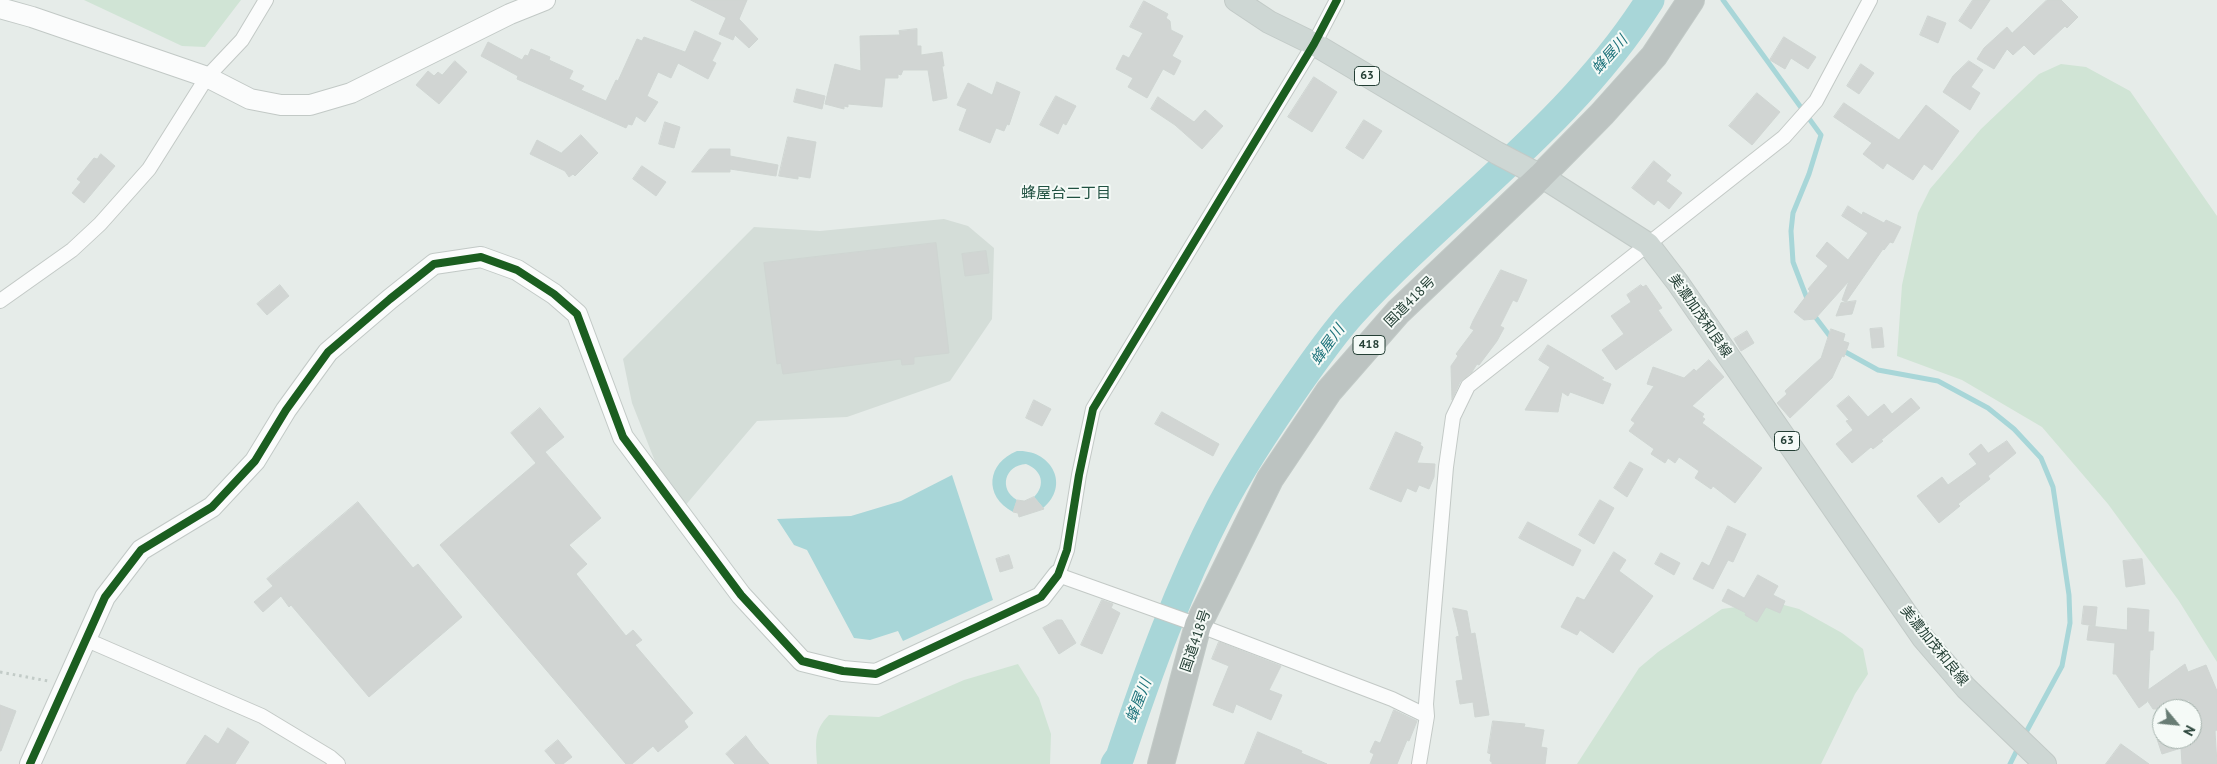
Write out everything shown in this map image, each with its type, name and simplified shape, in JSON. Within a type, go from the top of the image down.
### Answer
[{"type":"highway","name":"国道418号","points":[[1161,764],[1198,625],[1270,479],[1329,391],[1398,312],[1602,114],[1654,56],[1691,0]]},
{"type":"main road","name":"美濃加茂和良線","points":[[1236,0],[1269,22],[1314,44],[1540,176],[1648,244],[1678,283],[1923,638],[1966,688],[2041,760]]},
{"type":"street","points":[[0,301],[72,250],[100,224],[149,169],[207,77],[242,40],[266,0]]},
{"type":"street","points":[[0,8],[32,17],[207,77],[250,99],[281,105],[310,105],[351,93],[510,14],[545,0]]},
{"type":"street","points":[[30,764],[64,684],[87,640],[105,597],[142,550],[212,507],[255,461],[286,410],[328,352],[434,264],[482,257],[517,270],[554,294],[578,314],[623,437],[741,595],[802,661],[843,671],[876,674],[1041,597],[1058,575],[1067,550],[1078,475],[1093,409],[1314,44],[1337,0]]},
{"type":"street","points":[[1419,764],[1427,716],[1426,704],[1444,497],[1453,417],[1468,386],[1784,137],[1816,101],[1870,0]]},
{"type":"street","points":[[1058,575],[1198,625],[1392,699],[1427,716]]},
{"type":"street","points":[[87,640],[262,716],[330,757],[338,764]]},
{"type":"path","points":[[0,672],[64,684]]},
{"type":"shaded area","points":[[944,219],[968,226],[994,248],[992,319],[950,381],[847,417],[757,421],[684,507],[660,474],[632,403],[623,359],[754,227],[820,231]]},
{"type":"green space","points":[[84,0],[241,0],[205,47],[182,46]]},
{"type":"green space","points":[[2061,64],[2086,67],[2130,91],[2217,216],[2217,662],[2179,601],[2108,504],[2042,427],[1962,380],[1897,356],[1902,285],[1918,213],[1930,189],[1981,129],[2039,74]]},
{"type":"green space","points":[[1773,602],[1799,609],[1842,633],[1863,649],[1868,674],[1855,694],[1821,764],[1577,764],[1639,668],[1658,652],[1722,609]]},
{"type":"green space","points":[[1018,664],[1039,698],[1051,734],[1050,764],[817,764],[816,743],[818,732],[820,726],[829,715],[879,717],[964,680]]},
{"type":"water","points":[[1017,451],[1029,452],[1039,456],[1048,462],[1053,470],[1056,479],[1056,489],[1051,499],[1043,508],[1034,497],[1040,488],[1039,474],[1026,464],[1013,468],[1006,478],[1007,490],[1017,500],[1013,512],[1003,505],[993,489],[992,480],[1000,463],[1007,456]]},
{"type":"water","points":[[952,475],[993,600],[903,641],[898,631],[870,640],[854,638],[807,550],[794,545],[777,519],[851,516],[901,501]]},
{"type":"building","points":[[691,0],[747,0],[739,19],[758,39],[749,48],[735,35],[733,40],[719,34],[726,18]]},
{"type":"building","points":[[1973,0],[1990,0],[1971,29],[1959,21]]},
{"type":"building","points":[[2047,0],[2061,0],[2078,17],[2067,28],[2065,26],[2034,55],[2024,45],[2013,55],[2007,49],[1994,69],[1977,59],[1984,48],[2007,27],[2012,33]]},
{"type":"building","points":[[1144,1],[1168,14],[1166,18],[1170,21],[1171,30],[1183,36],[1172,56],[1181,61],[1174,75],[1163,69],[1147,98],[1128,87],[1133,78],[1116,69],[1123,55],[1129,58],[1143,33],[1130,27]]},
{"type":"building","points":[[1928,16],[1946,23],[1938,43],[1920,35]]},
{"type":"building","points":[[917,29],[917,46],[921,46],[921,55],[942,52],[944,66],[942,66],[947,98],[933,101],[928,70],[903,70],[901,75],[898,74],[898,78],[885,78],[882,107],[848,104],[848,107],[844,106],[844,109],[825,104],[835,64],[861,71],[860,36],[900,35],[899,31]]},
{"type":"building","points":[[695,31],[721,43],[712,61],[716,63],[708,79],[678,63],[671,78],[658,72],[647,96],[658,102],[645,122],[636,116],[632,125],[628,124],[626,128],[517,79],[518,76],[481,56],[488,42],[522,60],[525,55],[528,56],[531,49],[550,57],[549,60],[573,71],[569,79],[584,86],[581,90],[606,101],[616,80],[618,81],[637,39],[642,41],[644,37],[685,52]]},
{"type":"building","points":[[1784,37],[1816,57],[1808,69],[1791,58],[1785,69],[1770,60]]},
{"type":"building","points":[[455,61],[467,72],[439,104],[416,85],[428,71],[434,76],[438,72],[442,75]]},
{"type":"building","points":[[1969,61],[1983,70],[1971,87],[1980,93],[1970,110],[1943,92],[1953,76]]},
{"type":"building","points":[[1861,64],[1874,73],[1859,94],[1847,86]]},
{"type":"building","points":[[1314,77],[1337,92],[1312,132],[1288,117]]},
{"type":"building","points":[[997,82],[1020,92],[1009,125],[1007,124],[1004,131],[996,128],[990,143],[959,130],[967,109],[957,105],[968,83],[992,95]]},
{"type":"building","points":[[797,89],[825,96],[822,109],[794,102]]},
{"type":"building","points":[[1757,93],[1780,112],[1752,145],[1729,126]]},
{"type":"building","points":[[1056,96],[1076,106],[1066,125],[1063,123],[1058,134],[1040,125]]},
{"type":"building","points":[[1158,97],[1194,122],[1205,110],[1223,126],[1202,149],[1175,125],[1151,109]]},
{"type":"building","points":[[1844,103],[1899,140],[1926,105],[1959,131],[1932,170],[1924,164],[1913,180],[1887,163],[1883,169],[1863,154],[1872,143],[1834,117]]},
{"type":"building","points":[[1364,120],[1382,131],[1363,159],[1346,148]]},
{"type":"building","points":[[665,122],[680,127],[674,148],[659,144]]},
{"type":"building","points":[[581,135],[598,153],[575,176],[573,174],[569,177],[565,171],[530,154],[537,140],[561,153]]},
{"type":"building","points":[[788,137],[816,142],[810,178],[798,176],[798,179],[779,176]]},
{"type":"building","points":[[710,149],[730,149],[730,156],[778,165],[776,176],[730,169],[730,172],[692,172]]},
{"type":"building","points":[[101,154],[115,166],[84,203],[72,193],[81,182],[77,179],[94,158],[97,159]]},
{"type":"building","points":[[1654,161],[1671,175],[1666,181],[1682,193],[1669,209],[1658,200],[1654,205],[1632,188]]},
{"type":"building","points":[[642,166],[666,182],[656,196],[633,179]]},
{"type":"building","points":[[1848,206],[1862,215],[1863,212],[1884,223],[1886,220],[1901,227],[1893,243],[1890,242],[1883,249],[1846,302],[1842,300],[1849,281],[1815,319],[1804,320],[1794,312],[1810,291],[1808,289],[1828,266],[1816,256],[1827,242],[1848,260],[1868,233],[1842,216]]},
{"type":"building","points":[[936,243],[949,353],[914,357],[914,364],[902,365],[901,359],[783,374],[781,363],[777,364],[764,263]]},
{"type":"building","points":[[986,251],[989,273],[965,276],[962,254]]},
{"type":"building","points":[[1501,270],[1527,280],[1517,302],[1513,300],[1500,326],[1504,328],[1497,341],[1479,365],[1477,364],[1472,372],[1460,382],[1452,400],[1451,366],[1458,356],[1456,354],[1474,330],[1470,328],[1473,321]]},
{"type":"building","points":[[280,285],[289,296],[267,315],[257,304]]},
{"type":"building","points":[[1641,285],[1643,287],[1646,285],[1662,308],[1658,310],[1672,330],[1616,370],[1602,350],[1624,334],[1611,316],[1631,302],[1627,295]]},
{"type":"building","points":[[1856,301],[1852,314],[1836,316],[1841,303]]},
{"type":"building","points":[[1882,328],[1884,347],[1872,348],[1870,329]]},
{"type":"building","points":[[1831,329],[1845,334],[1843,341],[1849,343],[1844,357],[1842,356],[1832,378],[1790,418],[1777,403],[1787,394],[1785,391],[1821,358]]},
{"type":"building","points":[[1747,331],[1754,343],[1741,351],[1734,339]]},
{"type":"building","points":[[1548,345],[1604,378],[1601,380],[1611,384],[1603,404],[1570,392],[1568,396],[1562,392],[1558,412],[1525,410],[1550,367],[1539,360]]},
{"type":"building","points":[[1709,360],[1724,377],[1692,406],[1704,414],[1702,417],[1705,419],[1702,423],[1762,468],[1735,503],[1713,486],[1711,489],[1695,478],[1699,471],[1679,457],[1675,463],[1668,458],[1665,463],[1651,454],[1654,449],[1629,431],[1635,423],[1631,420],[1654,386],[1647,384],[1653,367],[1684,378]]},
{"type":"building","points":[[1849,396],[1868,417],[1884,404],[1892,414],[1911,398],[1920,408],[1881,440],[1883,441],[1873,449],[1871,447],[1852,463],[1836,444],[1853,430],[1846,421],[1849,420],[1837,406]]},
{"type":"building","points":[[1034,400],[1051,409],[1042,426],[1026,418]]},
{"type":"building","points":[[540,408],[564,437],[545,452],[601,518],[569,545],[587,564],[576,574],[626,636],[633,630],[642,640],[635,645],[693,713],[684,721],[688,727],[658,752],[653,746],[632,764],[626,764],[440,545],[536,463],[511,433]]},
{"type":"building","points":[[1162,412],[1219,444],[1213,456],[1155,424]]},
{"type":"building","points":[[1396,432],[1421,443],[1420,445],[1423,447],[1417,463],[1435,464],[1434,477],[1429,489],[1419,485],[1416,492],[1407,488],[1401,502],[1370,489]]},
{"type":"building","points":[[2007,441],[2016,453],[1988,476],[1990,479],[1958,504],[1960,506],[1939,523],[1917,496],[1942,477],[1948,485],[1977,464],[1969,454],[1981,444],[1988,453]]},
{"type":"building","points":[[1630,462],[1643,469],[1627,497],[1614,488]]},
{"type":"building","points":[[1034,497],[1044,509],[1019,517],[1018,513],[1013,512],[1017,500],[1024,501]]},
{"type":"building","points":[[1600,500],[1614,508],[1594,544],[1579,535]]},
{"type":"building","points":[[358,502],[413,568],[418,564],[462,617],[369,697],[291,605],[289,607],[281,596],[263,612],[254,602],[273,586],[267,579]]},
{"type":"building","points":[[1528,522],[1581,550],[1573,566],[1519,538]]},
{"type":"building","points":[[1728,526],[1746,534],[1733,562],[1728,560],[1713,589],[1693,579],[1702,562],[1709,566]]},
{"type":"building","points":[[1614,552],[1626,560],[1619,571],[1653,596],[1613,653],[1580,630],[1577,635],[1561,627],[1577,597],[1584,600]]},
{"type":"building","points":[[1661,553],[1680,563],[1674,575],[1655,564]]},
{"type":"building","points":[[1009,555],[1013,568],[1000,572],[996,559]]},
{"type":"building","points":[[2142,559],[2145,584],[2126,587],[2123,561]]},
{"type":"building","points":[[1758,575],[1778,586],[1773,595],[1785,601],[1780,613],[1766,607],[1757,622],[1745,615],[1746,613],[1722,601],[1728,589],[1744,598]]},
{"type":"building","points":[[1102,600],[1113,604],[1111,608],[1120,613],[1102,654],[1081,645]]},
{"type":"building","points":[[2084,606],[2097,607],[2095,626],[2082,624]]},
{"type":"building","points":[[1453,608],[1467,611],[1471,634],[1475,633],[1489,715],[1475,717],[1473,702],[1460,704],[1456,681],[1463,680],[1456,637],[1459,636]]},
{"type":"building","points":[[2128,608],[2149,610],[2148,632],[2154,632],[2153,650],[2150,650],[2148,690],[2185,664],[2188,672],[2206,665],[2217,691],[2217,730],[2215,731],[2217,764],[2182,764],[2181,749],[2202,749],[2202,699],[2152,699],[2152,708],[2147,700],[2139,708],[2116,674],[2113,674],[2115,643],[2087,640],[2089,626],[2127,630]]},
{"type":"building","points":[[1057,620],[1062,620],[1076,643],[1059,654],[1043,628]]},
{"type":"building","points":[[1219,642],[1281,666],[1269,690],[1282,695],[1271,720],[1236,704],[1233,713],[1213,705],[1229,666],[1212,659]]},
{"type":"building","points":[[0,705],[16,711],[1,751],[0,751]]},
{"type":"building","points":[[1394,710],[1417,721],[1409,741],[1407,740],[1397,764],[1370,764],[1374,754],[1370,752],[1375,741],[1380,743]]},
{"type":"building","points":[[1493,721],[1525,724],[1524,727],[1544,730],[1541,747],[1547,748],[1545,764],[1492,764],[1490,761],[1491,754],[1488,753]]},
{"type":"building","points":[[228,728],[249,742],[235,764],[186,764],[205,735],[218,744]]},
{"type":"building","points":[[1258,732],[1302,751],[1301,753],[1327,764],[1245,764]]},
{"type":"building","points":[[746,736],[769,764],[735,764],[726,754]]},
{"type":"building","points":[[558,740],[572,757],[563,764],[556,764],[545,751]]},
{"type":"building","points":[[2121,744],[2149,764],[2106,764]]},
{"type":"building","points":[[2160,749],[2178,749],[2162,754]]},
{"type":"waterway","name":"蜂屋川","points":[[1115,764],[1120,757],[1165,630],[1205,538],[1247,460],[1298,384],[1352,313],[1390,274],[1547,126],[1584,87],[1619,45],[1650,0]]},
{"type":"waterway","points":[[1723,0],[1821,135],[1809,174],[1793,213],[1791,231],[1793,262],[1808,301]]},
{"type":"waterway","points":[[1813,314],[1832,339]]},
{"type":"waterway","points":[[1840,349],[1878,370],[1938,381],[1988,408],[2014,429],[2041,458],[2053,487],[2069,595],[2070,623],[2062,666],[2024,736]]},
{"type":"waterway","points":[[2010,764],[2019,746]]},
{"type":"cycle path","points":[[30,764],[105,597],[141,550],[212,507],[255,461],[286,410],[328,352],[434,264],[481,257],[517,270],[554,294],[577,314],[623,437],[741,595],[802,661],[843,671],[876,674],[1041,597],[1058,575],[1067,550],[1079,475],[1093,409],[1314,44],[1337,0]]},
{"type":"district","name":"蜂屋台二丁目","points":[[1066,194]]}]
